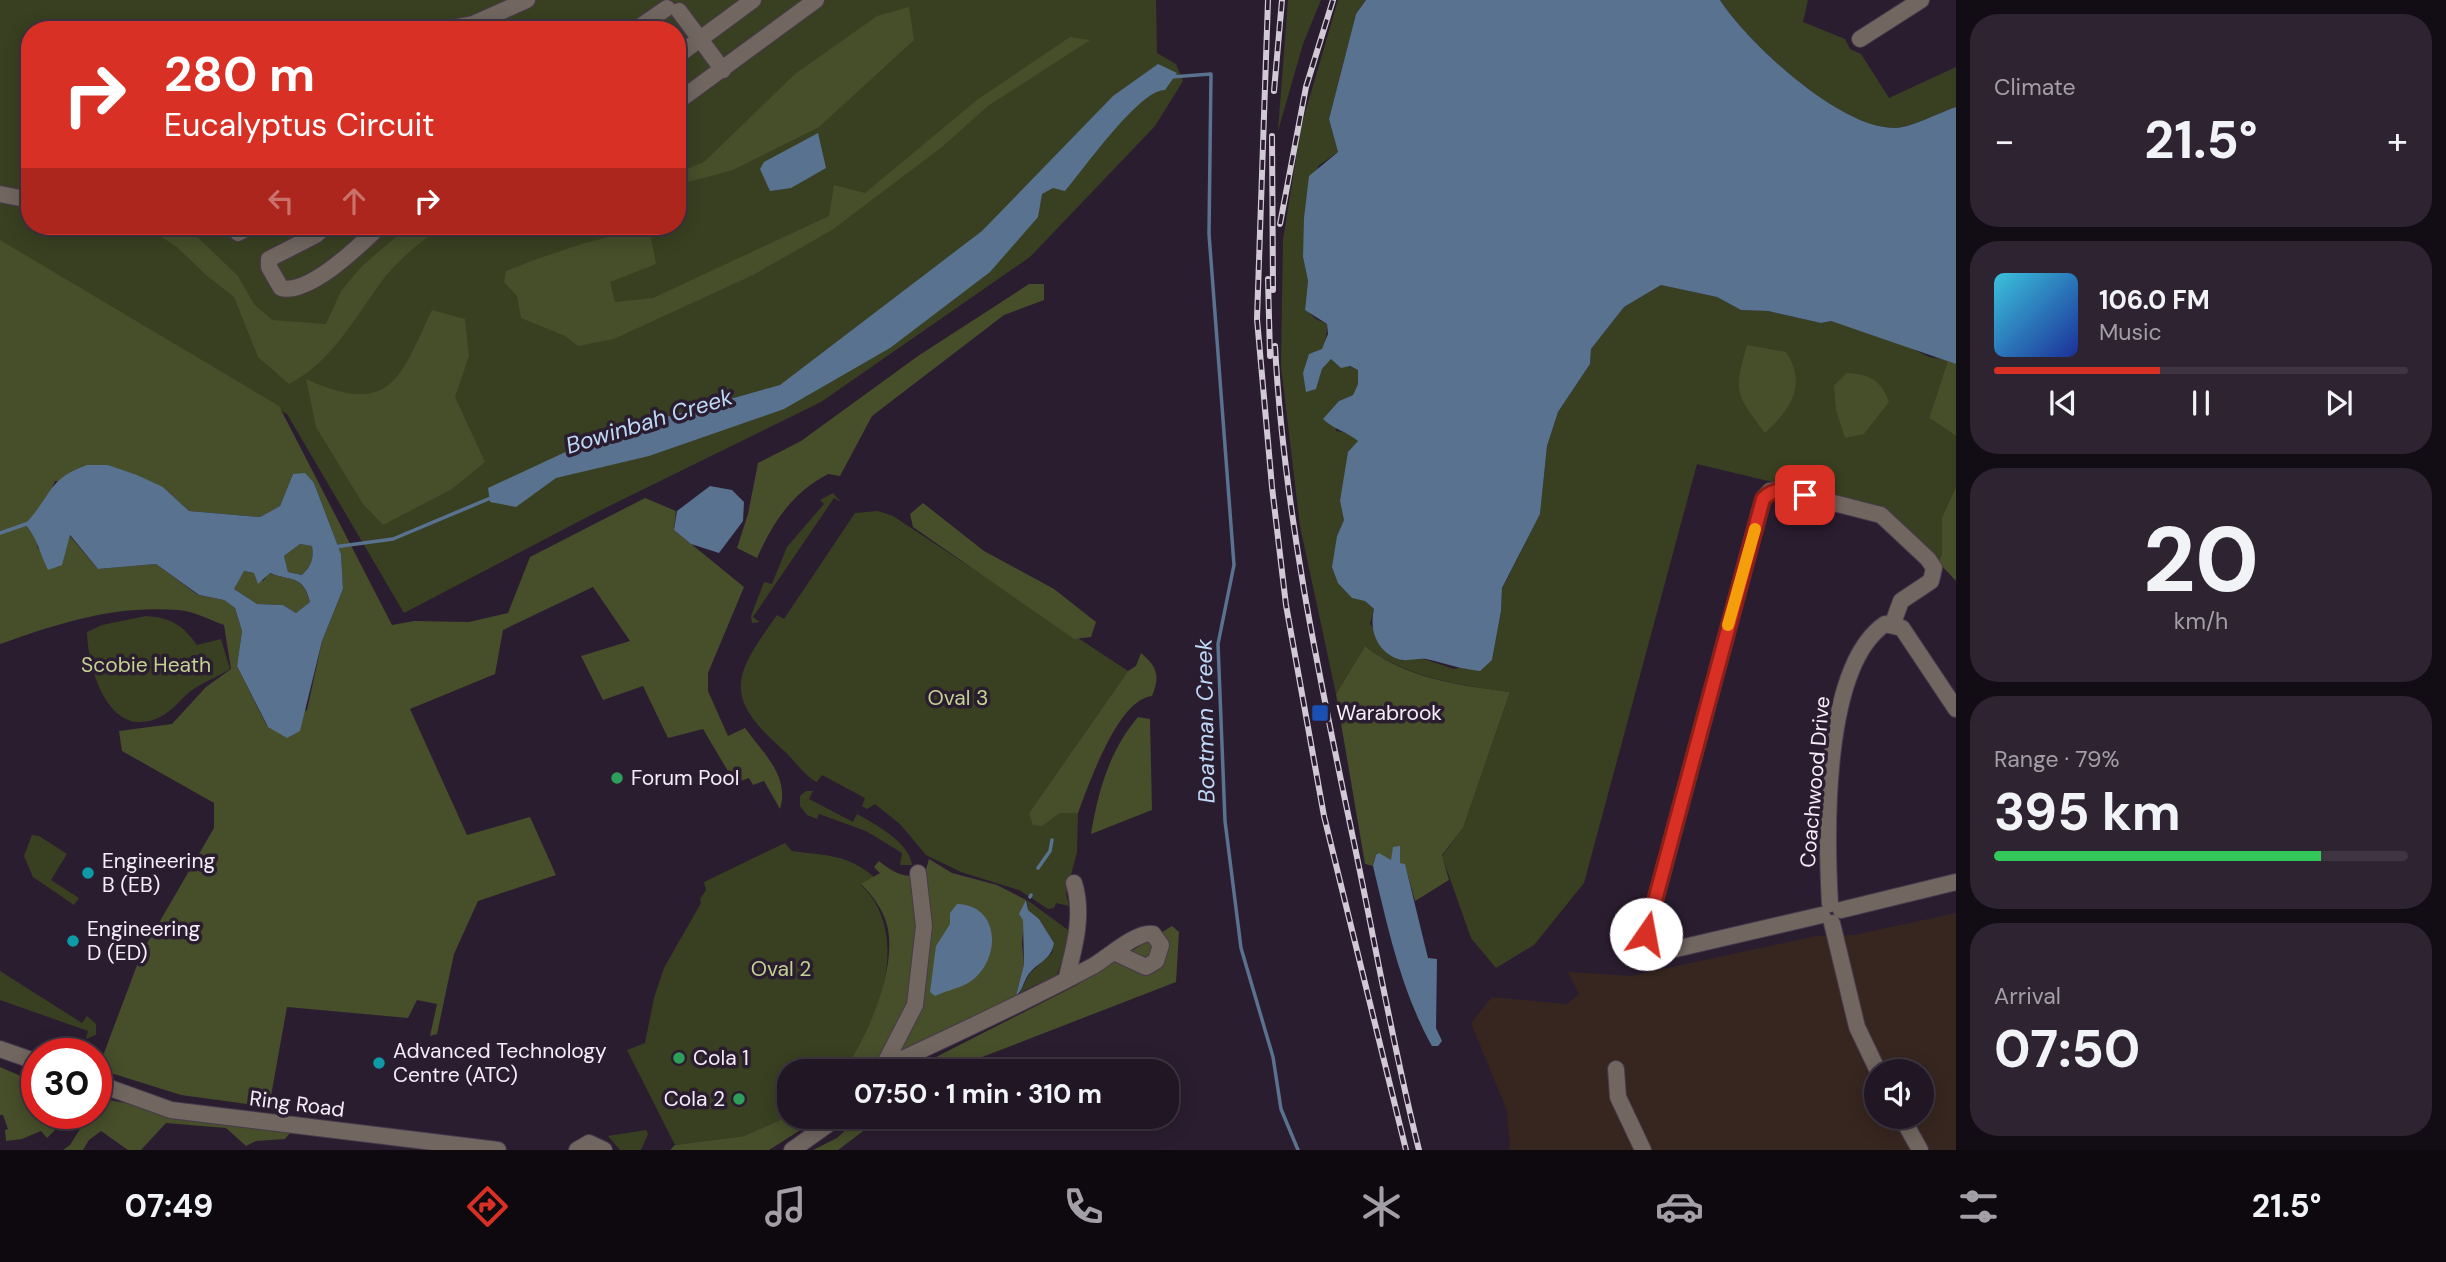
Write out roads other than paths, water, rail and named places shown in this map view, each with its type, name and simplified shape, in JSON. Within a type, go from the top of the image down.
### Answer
[{"type":"street","points":[[479,21],[527,0]]},
{"type":"street","points":[[686,49],[753,0]]},
{"type":"street","points":[[686,96],[816,0]]},
{"type":"street","points":[[1860,39],[1921,0]]},
{"type":"street","points":[[649,21],[673,5],[686,21]]},
{"type":"street","points":[[686,21],[723,70]]},
{"type":"street","points":[[0,194],[21,198]]},
{"type":"street","points":[[314,235],[270,259],[269,267],[281,288],[293,288],[342,263],[371,235]]},
{"type":"street","points":[[1956,709],[1909,635],[1893,623],[1901,601],[1931,582],[1934,568],[1928,559],[1881,515],[1783,490],[1770,491],[1763,499],[1646,934],[1649,943],[1667,951],[1956,882]]},
{"type":"street","name":"Coachwood Drive","points":[[1872,1059],[1857,1027],[1831,913],[1827,849],[1838,713],[1847,676],[1862,647],[1876,630],[1885,624],[1893,623]]},
{"type":"street","points":[[888,1059],[915,1005],[924,926],[918,873]]},
{"type":"street","points":[[1066,980],[1077,925],[1078,896],[1074,883]]},
{"type":"street","points":[[904,1059],[1116,953]]},
{"type":"street","points":[[0,1049],[21,1056]]},
{"type":"street","points":[[1616,1069],[1618,1097],[1643,1150]]},
{"type":"street","name":"Ring Road","points":[[112,1089],[171,1110],[497,1150]]},
{"type":"street","points":[[792,1150],[822,1129]]},
{"type":"street","points":[[1908,1129],[1920,1150]]},
{"type":"street","points":[[576,1150],[589,1143],[604,1150]]},
{"type":"water","points":[[1366,0],[1720,0],[1733,18],[1773,60],[1823,99],[1848,114],[1873,125],[1895,128],[1917,123],[1956,107],[1956,364],[1831,321],[1821,323],[1768,311],[1741,310],[1717,297],[1661,285],[1624,307],[1591,349],[1590,364],[1558,412],[1547,446],[1540,514],[1502,588],[1501,611],[1492,660],[1480,671],[1426,659],[1401,660],[1390,655],[1379,645],[1376,638],[1374,609],[1365,601],[1352,598],[1338,583],[1332,567],[1337,536],[1344,520],[1340,501],[1348,452],[1358,441],[1323,419],[1339,401],[1353,395],[1358,384],[1358,370],[1350,366],[1341,368],[1331,359],[1322,369],[1316,389],[1306,392],[1303,373],[1309,354],[1322,349],[1328,334],[1327,324],[1305,310],[1308,281],[1303,257],[1304,218],[1309,176],[1338,152],[1329,119],[1356,14]]},
{"type":"water","points":[[1158,64],[1177,73],[1165,90],[1154,93],[1127,116],[1065,191],[1053,188],[1042,194],[1038,217],[990,272],[890,348],[784,409],[649,456],[556,478],[516,507],[490,502],[488,488],[602,435],[780,385],[982,231],[1113,96]]},
{"type":"water","points":[[818,133],[826,168],[791,188],[770,191],[760,169],[764,162]]},
{"type":"water","points":[[87,465],[108,465],[163,487],[189,511],[260,517],[280,506],[293,474],[305,473],[314,483],[341,554],[343,589],[322,641],[300,731],[287,738],[268,727],[237,666],[242,631],[235,608],[224,600],[199,595],[156,564],[98,569],[70,535],[62,565],[48,570],[25,524],[57,482]],"holes":[[[300,544],[312,546],[313,551],[311,562],[302,575],[288,572],[284,556]],[[244,571],[254,573],[258,584],[270,573],[296,580],[304,587],[310,602],[296,613],[283,605],[257,604],[234,589]]]},
{"type":"water","points":[[710,486],[732,490],[744,502],[743,521],[719,553],[691,544],[674,530],[677,511]]},
{"type":"water","points":[[1400,846],[1400,863],[1405,864],[1428,958],[1437,959],[1436,1028],[1442,1041],[1438,1046],[1432,1046],[1421,1025],[1404,981],[1373,866],[1376,855],[1379,853],[1391,860],[1393,847]]},
{"type":"water","points":[[1026,900],[1028,910],[1039,919],[1054,943],[1050,954],[1028,975],[1016,996],[1024,964],[1023,920],[1019,914]]},
{"type":"water","points":[[957,904],[971,907],[981,913],[992,933],[992,945],[989,957],[975,978],[935,996],[930,992],[936,946],[950,924],[950,913]]},
{"type":"waterway","name":"Boatman Creek","points":[[1171,77],[1211,74],[1209,234],[1234,565],[1218,644],[1225,821],[1241,948],[1273,1057],[1281,1109],[1298,1150]]},
{"type":"waterway","name":"Bowinbah Creek","points":[[334,547],[393,539],[493,497]]},
{"type":"waterway","name":"Bowinbah Creek","points":[[0,533],[29,523]]},
{"type":"waterway","points":[[1038,868],[1050,851],[1052,840]]},
{"type":"railway","points":[[1268,0],[1257,319],[1286,605],[1324,816],[1406,1150]]},
{"type":"railway","points":[[1274,91],[1282,0]]},
{"type":"railway","points":[[1280,224],[1306,87],[1333,0]]},
{"type":"railway","points":[[1272,136],[1273,290]]},
{"type":"railway","points":[[1268,279],[1270,356]]},
{"type":"railway","points":[[1275,346],[1286,470],[1305,594],[1392,1033],[1419,1150]]},
{"type":"place","name":"Warabrook","points":[[1320,713]]},
{"type":"place","name":"Forum Pool","points":[[617,778]]},
{"type":"place","name":"Engineering B (EB)","points":[[88,873]]},
{"type":"place","name":"Engineering D (ED)","points":[[73,941]]},
{"type":"place","name":"Cola 1","points":[[679,1058]]},
{"type":"place","name":"Advanced Technology Centre (ATC)","points":[[379,1063]]},
{"type":"place","name":"Cola 2","points":[[739,1099]]},
{"type":"park label","name":"Scobie Heath","points":[[146,665]]},
{"type":"park label","name":"Oval 3","points":[[958,698]]},
{"type":"park label","name":"Oval 2","points":[[781,969]]}]
